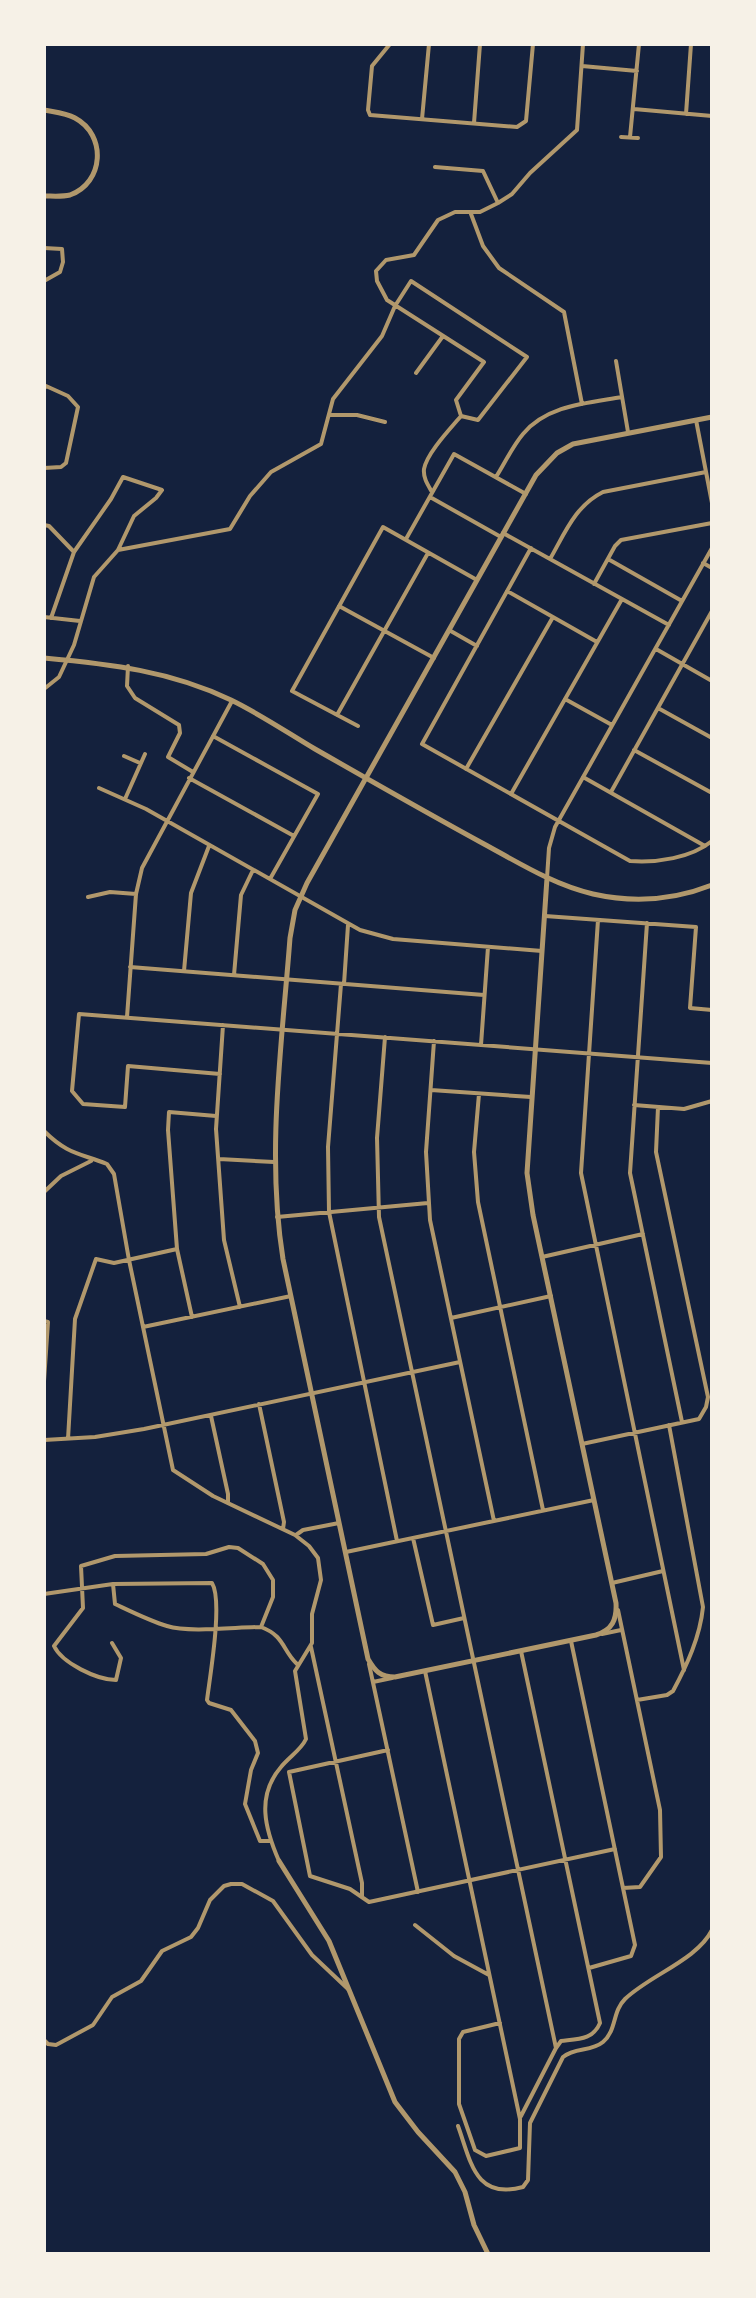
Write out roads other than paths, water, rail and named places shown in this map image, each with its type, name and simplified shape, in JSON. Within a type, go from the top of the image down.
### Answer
[{"type":"street","points":[[390,44],[372,66],[370,115],[517,127],[526,121],[533,44]]},
{"type":"street","points":[[422,119],[429,44]]},
{"type":"street","points":[[474,123],[480,44]]},
{"type":"street","points":[[461,416],[456,400],[484,362],[387,300],[377,281],[378,266],[386,260],[414,255],[438,220],[445,215],[455,212],[471,214],[512,194],[577,130],[583,44]]},
{"type":"street","points":[[630,137],[639,44]]},
{"type":"street","points":[[686,114],[691,44]]},
{"type":"street","points":[[582,66],[637,71]]},
{"type":"street","points":[[634,109],[712,116]]},
{"type":"street","points":[[44,110],[79,120],[94,138],[98,155],[95,171],[78,190],[66,196],[44,196]]},
{"type":"street","points":[[621,137],[638,138]]},
{"type":"street","points":[[435,167],[483,171],[498,203]]},
{"type":"street","points":[[471,214],[483,246],[499,268],[564,312],[582,404]]},
{"type":"street","points":[[44,248],[62,249],[63,262],[60,272],[44,281]]},
{"type":"street","points":[[118,550],[230,529],[250,496],[271,472],[321,444],[333,399],[382,336],[395,306],[411,281],[527,357],[478,420],[461,416]]},
{"type":"street","points":[[416,373],[443,336]]},
{"type":"street","points":[[616,361],[628,432]]},
{"type":"street","points":[[44,388],[46,386],[68,396],[78,407],[66,463],[61,467],[44,468]]},
{"type":"street","points":[[496,477],[521,437],[549,414],[622,397]]},
{"type":"street","points":[[330,415],[357,415],[385,422]]},
{"type":"street","points":[[461,416],[425,465],[425,481],[431,494],[669,625]]},
{"type":"street","points":[[418,1892],[291,1296],[277,1217],[274,1162],[292,923],[300,897],[536,475],[557,453],[573,444],[712,417]]},
{"type":"street","points":[[696,420],[712,503]]},
{"type":"street","points":[[406,539],[454,454],[526,494]]},
{"type":"street","points":[[550,559],[574,515],[592,497],[603,492],[706,472]]},
{"type":"street","points":[[45,687],[59,677],[74,645],[91,582],[118,550],[134,516],[162,490],[123,477],[74,552],[51,618]]},
{"type":"street","points":[[594,584],[615,546],[629,537],[712,523]]},
{"type":"street","points":[[44,525],[49,526],[74,552]]},
{"type":"street","points":[[358,726],[292,691],[383,527],[477,580]]},
{"type":"street","points":[[531,548],[422,744],[630,861],[665,860],[712,841]]},
{"type":"street","points":[[623,1888],[640,1887],[661,1857],[660,1810],[542,1257],[527,1173],[531,1097],[551,839],[558,821],[712,548]]},
{"type":"street","points":[[337,715],[428,552]]},
{"type":"street","points":[[608,559],[682,601]]},
{"type":"street","points":[[703,563],[712,568]]},
{"type":"street","points":[[507,591],[597,642]]},
{"type":"street","points":[[511,794],[622,599]]},
{"type":"street","points":[[339,606],[434,658]]},
{"type":"street","points":[[611,792],[709,622],[712,611]]},
{"type":"street","points":[[44,617],[80,621]]},
{"type":"street","points":[[466,769],[553,617]]},
{"type":"street","points":[[449,630],[477,646]]},
{"type":"street","points":[[656,649],[712,681]]},
{"type":"street","points":[[44,658],[128,666],[174,677],[232,701],[547,878],[595,895],[634,900],[672,897],[712,885]]},
{"type":"street","points":[[128,666],[127,686],[135,698],[179,725],[180,733],[168,757],[193,772]]},
{"type":"street","points":[[565,699],[612,725]]},
{"type":"street","points":[[127,1017],[136,894],[142,868],[232,701]]},
{"type":"street","points":[[658,707],[712,738]]},
{"type":"street","points":[[213,736],[318,794],[270,879]]},
{"type":"street","points":[[634,750],[712,793]]},
{"type":"street","points":[[125,799],[145,754]]},
{"type":"street","points":[[124,756],[141,764]]},
{"type":"street","points":[[583,777],[705,846]]},
{"type":"street","points":[[189,778],[294,836]]},
{"type":"street","points":[[99,788],[166,820],[348,925],[393,939],[542,951]]},
{"type":"street","points":[[184,971],[191,893],[210,845]]},
{"type":"street","points":[[234,975],[241,895],[253,870]]},
{"type":"street","points":[[88,897],[110,892],[136,894]]},
{"type":"street","points":[[545,916],[696,927],[690,1008],[712,1010]]},
{"type":"street","points":[[598,920],[580,1156],[583,1191],[684,1670]]},
{"type":"street","points":[[647,923],[630,1173],[682,1422]]},
{"type":"street","points":[[348,925],[328,1147],[329,1212],[397,1541]]},
{"type":"street","points":[[481,1045],[488,947]]},
{"type":"street","points":[[130,967],[484,995]]},
{"type":"street","points":[[220,1074],[128,1066],[125,1107],[83,1104],[72,1091],[79,1014],[712,1063]]},
{"type":"street","points":[[223,1025],[217,1116],[219,1159],[224,1240],[240,1307]]},
{"type":"street","points":[[385,1037],[377,1138],[378,1207],[556,2048]]},
{"type":"street","points":[[434,1041],[426,1152],[428,1203],[494,1521]]},
{"type":"street","points":[[431,1090],[531,1097]]},
{"type":"street","points":[[479,1094],[474,1152],[478,1202],[543,1510]]},
{"type":"street","points":[[634,1105],[684,1109],[712,1101]]},
{"type":"street","points":[[582,1444],[699,1419],[706,1407],[708,1397],[656,1152],[658,1107]]},
{"type":"street","points":[[192,1317],[177,1249],[169,1112],[217,1116]]},
{"type":"street","points":[[44,1131],[61,1146],[91,1161],[107,1164],[114,1174],[173,1470],[188,1482],[295,1535],[309,1546],[320,1566],[320,1586],[311,1621],[311,1647],[362,1883],[362,1897]]},
{"type":"street","points":[[219,1159],[274,1162]]},
{"type":"street","points":[[44,1192],[61,1176],[91,1161]]},
{"type":"street","points":[[277,1217],[428,1203]]},
{"type":"street","points":[[542,1257],[643,1234]]},
{"type":"street","points":[[68,1439],[75,1319],[96,1259],[114,1263],[177,1249]]},
{"type":"street","points":[[143,1327],[291,1296]]},
{"type":"street","points":[[450,1318],[551,1296]]},
{"type":"street","points":[[44,1321],[48,1322],[44,1381]]},
{"type":"street","points":[[44,1440],[116,1434],[460,1362]]},
{"type":"street","points":[[259,1404],[283,1529]]},
{"type":"street","points":[[211,1415],[228,1503]]},
{"type":"street","points":[[637,1700],[667,1695],[673,1691],[702,1621],[703,1607],[669,1425]]},
{"type":"street","points":[[346,1552],[594,1500]]},
{"type":"street","points":[[295,1535],[303,1530],[339,1523]]},
{"type":"street","points":[[413,1538],[433,1625],[464,1618]]},
{"type":"street","points":[[112,1643],[121,1658],[116,1680],[107,1680],[88,1672],[58,1655],[54,1646],[83,1608],[81,1566],[99,1559],[129,1554],[212,1554],[233,1547],[263,1564],[273,1580],[273,1597],[261,1627]]},
{"type":"street","points":[[612,1583],[663,1571]]},
{"type":"street","points":[[44,1594],[113,1584],[212,1583],[216,1591],[215,1627],[207,1700],[231,1710],[255,1741],[258,1753],[251,1770],[245,1804],[260,1841],[270,1841]]},
{"type":"street","points":[[113,1584],[115,1604],[167,1626],[261,1627],[281,1638],[297,1664]]},
{"type":"street","points":[[596,1635],[606,1631],[614,1622],[616,1603]]},
{"type":"street","points":[[373,1682],[622,1630]]},
{"type":"street","points":[[571,1641],[635,1945],[631,1956],[589,1968]]},
{"type":"street","points":[[311,1647],[297,1664],[295,1675],[306,1739],[280,1767],[268,1788],[265,1811],[270,1841],[279,1861],[323,1930],[389,2091],[418,2132],[455,2172],[488,2254]]},
{"type":"street","points":[[520,2119],[561,2041],[589,2037],[596,2033],[600,2023],[521,1651]]},
{"type":"street","points":[[368,1659],[380,1674],[395,1677]]},
{"type":"street","points":[[425,1671],[469,1881],[500,2023],[520,2119],[520,2148],[486,2156],[475,2150],[461,2114],[460,2034],[500,2023]]},
{"type":"street","points":[[388,1750],[289,1772],[310,1876],[350,1889],[369,1902],[615,1849]]},
{"type":"street","points":[[44,2040],[56,2045],[93,2025],[112,1997],[141,1981],[162,1951],[191,1937],[210,1900],[221,1888],[231,1884],[242,1884],[273,1901],[312,1955],[350,1991]]},
{"type":"street","points":[[415,1925],[454,1956],[489,1975]]},
{"type":"street","points":[[458,2126],[474,2168],[486,2186],[493,2189],[523,2187],[528,2180],[530,2123],[563,2057],[571,2052],[596,2047],[610,2034],[616,2009],[623,2001],[640,1986],[690,1954],[708,1938],[712,1930]]}]
